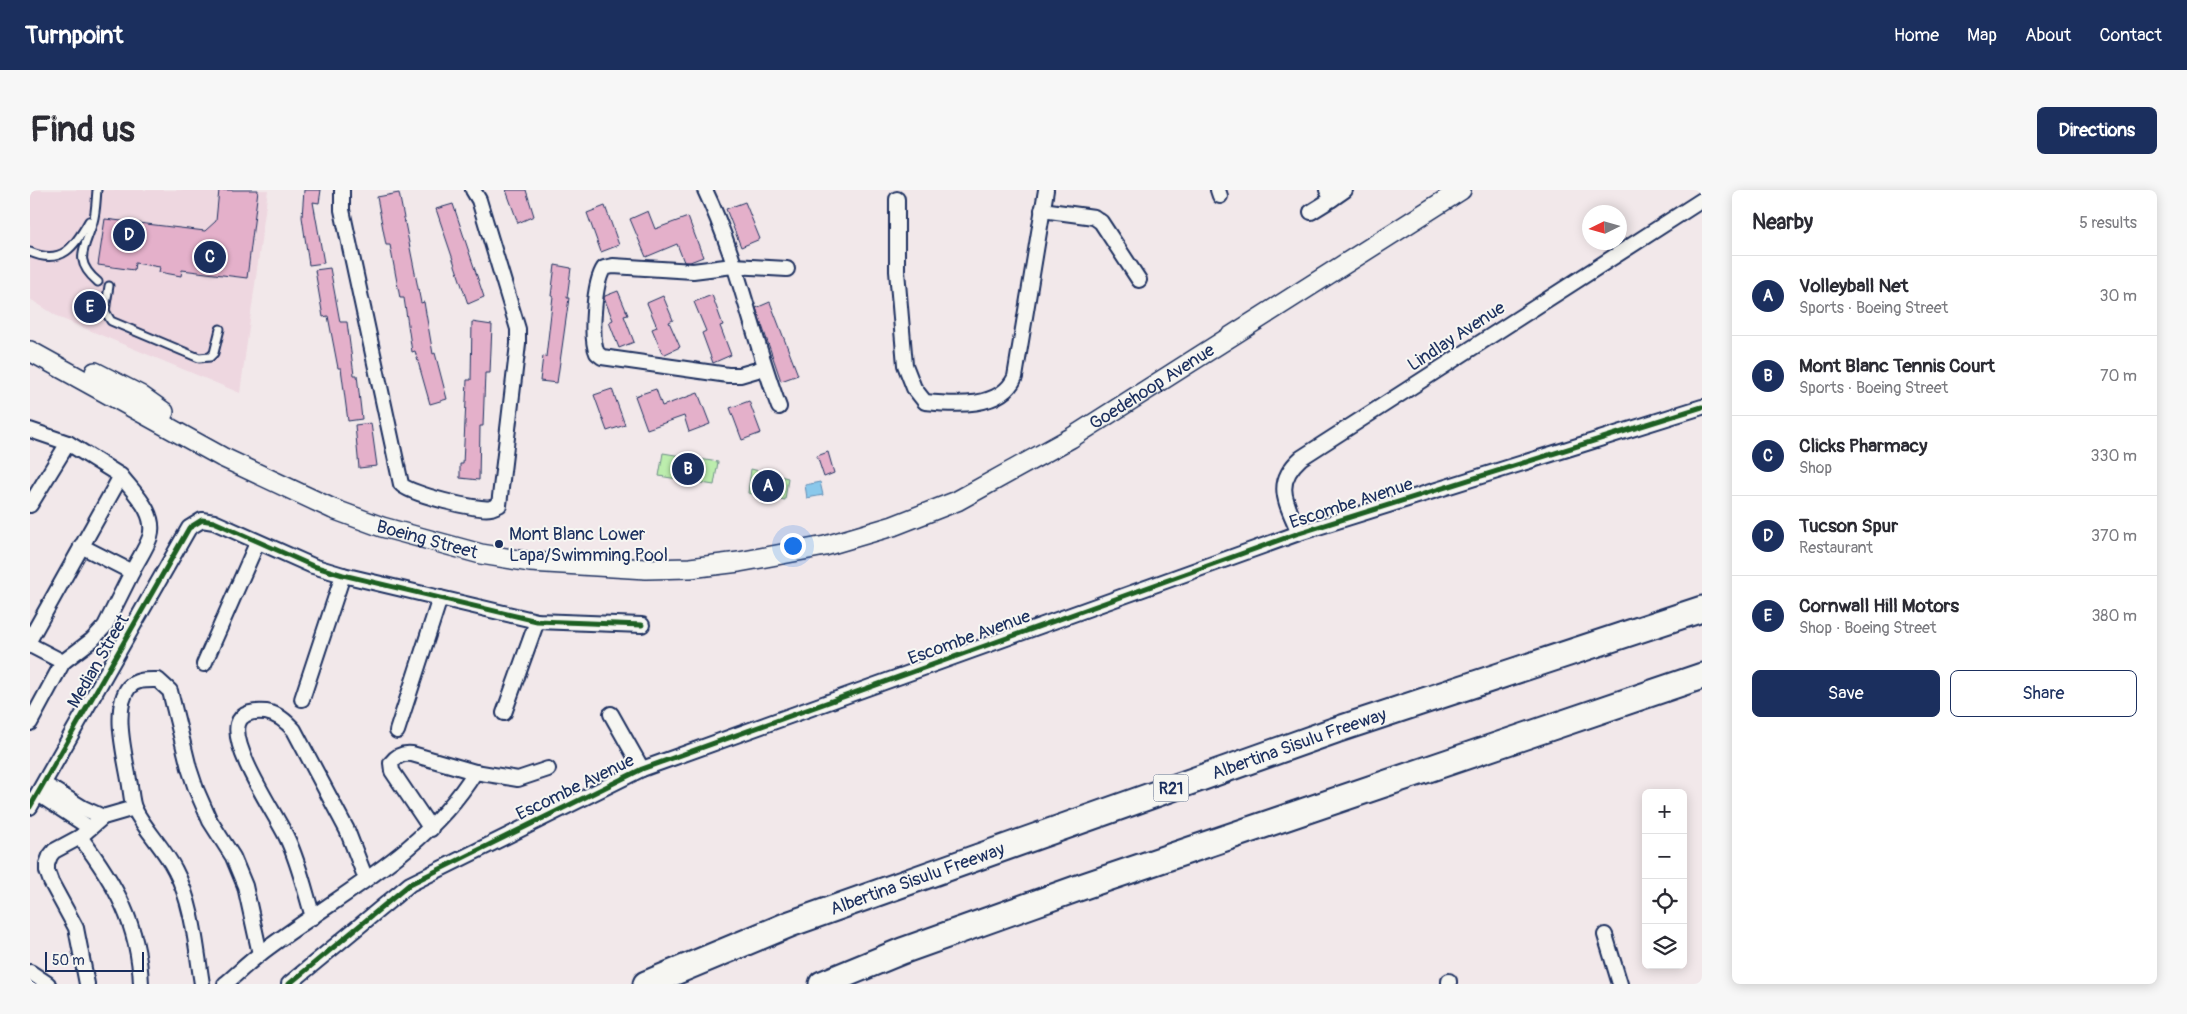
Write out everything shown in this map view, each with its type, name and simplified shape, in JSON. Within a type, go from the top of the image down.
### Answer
[{"type":"highway","name":"Albertina Sisulu Freeway","points":[[646,984],[790,924],[846,904],[1336,730],[1702,609]]},
{"type":"highway","points":[[822,984],[902,950],[1084,886],[1702,676]]},
{"type":"main road","name":"Goedehoop Avenue","points":[[825,546],[894,526],[957,501],[1071,438],[1461,190]]},
{"type":"main road","name":"Boeing Street","points":[[30,338],[140,395],[222,457]]},
{"type":"main road","name":"Boeing Street","points":[[30,351],[222,457],[333,509],[382,527],[481,554],[530,562],[637,568],[690,568],[739,562],[825,546]]},
{"type":"street","points":[[342,190],[342,210],[401,484],[405,489],[465,505],[491,508],[498,505],[518,344],[518,329],[479,200],[473,190]]},
{"type":"street","points":[[705,190],[714,209],[764,368],[779,407]]},
{"type":"street","points":[[898,199],[896,271],[905,365],[914,388],[925,402],[952,405],[978,402],[1005,391],[1012,383],[1015,376],[1046,190]]},
{"type":"street","points":[[1311,212],[1329,194],[1345,190]]},
{"type":"street","name":"Lindlay Avenue","points":[[1299,533],[1283,495],[1287,474],[1301,458],[1702,200]]},
{"type":"street","points":[[1042,210],[1094,217],[1101,222],[1139,280]]},
{"type":"street","points":[[764,368],[740,375],[728,375],[602,357],[597,353],[593,337],[598,283],[604,268],[613,266],[693,271],[733,266],[787,269]]},
{"type":"street","name":"Escombe Avenue","points":[[289,984],[410,884],[642,769],[1299,533],[1702,407]]},
{"type":"street","points":[[30,430],[68,443],[121,476],[148,512],[151,525],[150,536],[105,626],[92,640],[63,662],[30,723]]},
{"type":"street","points":[[30,505],[68,443]]},
{"type":"street","points":[[30,639],[121,476]]},
{"type":"street","name":"Median Street","points":[[30,807],[189,528],[196,523],[208,520],[257,542]]},
{"type":"street","points":[[204,664],[257,542],[313,566],[343,575],[537,621],[642,625]]},
{"type":"street","points":[[81,546],[132,572]]},
{"type":"street","points":[[302,699],[343,575]]},
{"type":"street","points":[[397,731],[440,598]]},
{"type":"street","points":[[504,713],[537,621]]},
{"type":"street","points":[[30,645],[63,662]]},
{"type":"street","points":[[202,984],[188,906],[175,870],[134,808],[121,728],[121,706],[129,688],[135,682],[158,680],[170,691],[196,789],[210,821],[233,857],[245,886],[260,954]]},
{"type":"street","points":[[313,917],[287,839],[240,749],[237,726],[240,719],[246,714],[256,711],[272,713],[286,720],[294,730],[347,830],[366,879]]},
{"type":"street","points":[[611,714],[642,769]]},
{"type":"street","points":[[431,829],[392,771],[391,763],[395,757],[412,754],[474,772],[518,779],[548,769]]},
{"type":"street","points":[[225,984],[260,954],[366,879],[431,829],[458,798],[474,772]]},
{"type":"street","points":[[41,788],[103,816]]},
{"type":"street","points":[[41,788],[85,832],[126,910],[136,937],[141,984]]},
{"type":"street","points":[[87,984],[76,928],[47,871],[50,856],[85,832],[103,816],[134,808]]},
{"type":"street","points":[[1605,935],[1620,984]]},
{"type":"street","points":[[30,972],[48,984]]},
{"type":"lane","points":[[97,190],[94,212],[82,251],[82,260],[84,268],[98,282]]},
{"type":"lane","points":[[30,252],[52,257],[67,251],[82,234],[94,212]]},
{"type":"lane","points":[[109,286],[105,311],[111,321],[199,358],[210,357],[214,353],[220,329]]},
{"type":"shaded area","points":[[30,190],[268,190],[240,393],[60,318],[30,299]]},
{"type":"green space","points":[[663,453],[718,462],[714,485],[659,476]]},
{"type":"green space","points":[[751,469],[788,478],[785,500],[748,493]]},
{"type":"water","points":[[820,482],[823,495],[807,498],[805,485]]},
{"type":"building","points":[[219,190],[258,190],[247,278],[182,270],[181,276],[159,272],[160,267],[135,263],[134,270],[98,265],[105,219],[205,231],[216,221]]},
{"type":"building","points":[[304,190],[321,190],[319,203],[313,202],[324,263],[309,265],[302,217]]},
{"type":"building","points":[[506,190],[526,190],[534,216],[518,223]]},
{"type":"building","points":[[399,193],[421,303],[424,302],[433,354],[435,353],[447,399],[430,404],[415,351],[412,352],[404,298],[400,298],[390,245],[386,245],[377,197]]},
{"type":"building","points":[[745,202],[760,239],[741,247],[726,209]]},
{"type":"building","points":[[453,204],[484,297],[468,304],[436,209]]},
{"type":"building","points":[[605,206],[619,245],[601,252],[587,213]]},
{"type":"building","points":[[648,211],[655,229],[688,217],[703,257],[690,262],[684,262],[677,244],[646,257],[630,219]]},
{"type":"building","points":[[555,265],[571,268],[567,298],[569,298],[557,383],[540,381],[543,356],[546,357]]},
{"type":"building","points":[[330,268],[340,322],[347,322],[354,375],[357,375],[362,419],[348,421],[341,368],[338,368],[328,316],[323,317],[315,270]]},
{"type":"building","points":[[618,291],[628,315],[624,316],[634,342],[619,348],[609,322],[613,320],[604,298]]},
{"type":"building","points":[[712,295],[723,325],[720,326],[731,355],[713,363],[702,333],[706,331],[694,302]]},
{"type":"building","points":[[663,296],[673,320],[669,322],[680,347],[663,355],[652,329],[657,327],[647,303]]},
{"type":"building","points":[[770,302],[798,375],[781,381],[756,308]]},
{"type":"building","points":[[472,322],[492,325],[490,373],[485,373],[483,426],[480,426],[479,480],[460,478],[460,464],[463,464],[467,380],[471,380]]},
{"type":"building","points":[[612,389],[625,425],[607,431],[594,395]]},
{"type":"building","points":[[656,389],[662,406],[698,393],[710,424],[689,432],[684,416],[647,429],[635,396]]},
{"type":"building","points":[[749,401],[761,433],[742,440],[730,408]]},
{"type":"building","points":[[371,423],[377,466],[359,468],[355,425]]},
{"type":"building","points":[[828,452],[834,473],[824,477],[817,456]]},
{"type":"cycle path","points":[[289,984],[410,884],[642,769],[1299,533],[1702,407]]},
{"type":"cycle path","points":[[30,807],[189,528],[202,520],[214,522],[313,566],[343,575],[537,621],[642,625]]},
{"type":"place","name":"Tucson Spur","points":[[129,235]]},
{"type":"place","name":"Clicks Pharmacy","points":[[210,257]]},
{"type":"place","name":"Cornwall Hill Motors","points":[[90,307]]},
{"type":"place","name":"Mont Blanc Tennis Court","points":[[688,469]]},
{"type":"place","name":"Volleyball Net","points":[[768,486]]},
{"type":"place","name":"Mont Blanc Lower Lapa/Swimming Pool","points":[[499,544]]}]
